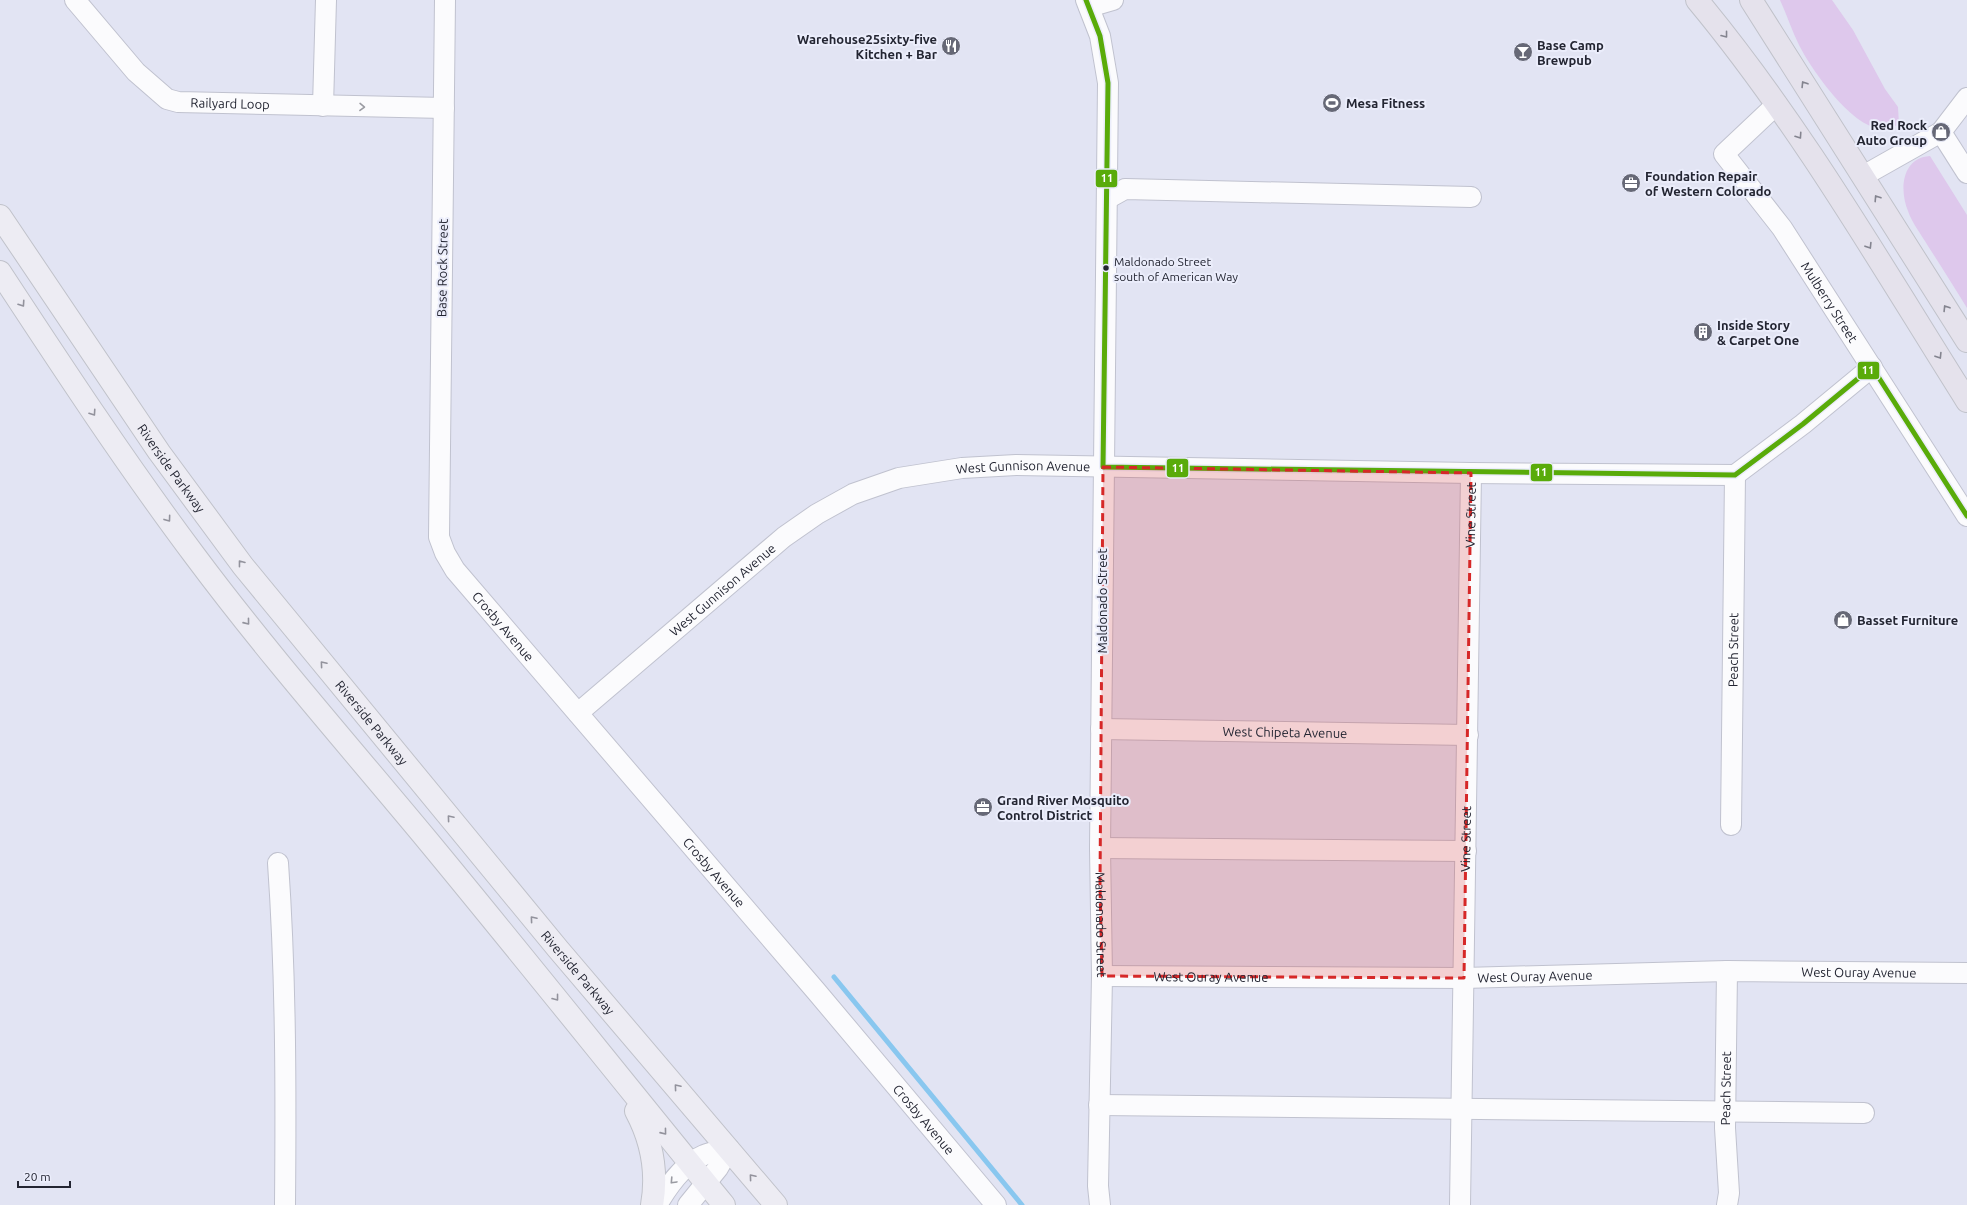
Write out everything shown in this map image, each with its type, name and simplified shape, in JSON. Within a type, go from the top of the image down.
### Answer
[{"type":"highway","points":[[1697,0],[1754,71],[1834,188],[1967,401]]},
{"type":"highway","points":[[1751,0],[1967,341]]},
{"type":"main road","name":"Riverside Parkway","points":[[0,216],[159,452],[244,566],[558,949],[776,1205]]},
{"type":"main road","points":[[0,272],[108,435],[195,557],[250,626],[532,967],[724,1205]]},
{"type":"main road","points":[[617,1074],[645,1126],[650,1139],[653,1153],[655,1179],[652,1205]]},
{"type":"street","name":"Railyard Loop","points":[[75,0],[136,72],[167,99],[178,102],[444,108]]},
{"type":"street","points":[[323,106],[326,0]]},
{"type":"street","name":"Base Rock Street","points":[[439,537],[445,0]]},
{"type":"street","points":[[1088,3],[1113,0]]},
{"type":"street","name":"Maldonado Street","points":[[1088,3],[1100,36],[1108,83],[1100,848],[1102,976],[1098,1186],[1100,1205]]},
{"type":"street","points":[[1863,176],[1941,132],[1967,98]]},
{"type":"street","name":"Mulberry Street","points":[[1777,104],[1724,154],[1782,228],[1967,516]]},
{"type":"street","points":[[1941,132],[1967,173]]},
{"type":"street","points":[[1106,199],[1125,189],[1471,197]]},
{"type":"street","points":[[1735,475],[1803,424],[1872,367]]},
{"type":"street","name":"West Gunnison Avenue","points":[[578,713],[784,537],[817,514],[853,494],[900,478],[962,468],[1016,465],[1471,473],[1735,475]]},
{"type":"street","name":"Vine Street","points":[[1460,1205],[1471,473]]},
{"type":"street","name":"Peach Street","points":[[1731,825],[1735,475]]},
{"type":"street","name":"Crosby Avenue","points":[[439,537],[445,553],[456,570],[816,991],[996,1205]]},
{"type":"street","name":"West Chipeta Avenue","points":[[1101,729],[1468,735]]},
{"type":"street","points":[[1100,848],[1466,851]]},
{"type":"street","points":[[278,863],[283,930],[286,1068],[285,1205]]},
{"type":"street","name":"Peach Street","points":[[1727,971],[1726,1111],[1729,1193],[1727,1205]]},
{"type":"street","name":"West Ouray Avenue","points":[[1102,976],[1464,978],[1727,971],[1967,973]]},
{"type":"street","points":[[1100,1105],[1864,1112]]},
{"type":"street","points":[[657,1205],[668,1187],[690,1163],[705,1155],[729,1148]]},
{"type":"street","points":[[688,1205],[707,1184],[729,1148]]},
{"type":"highlighted area","points":[[1103,467],[1471,473],[1464,978],[1102,976],[1100,885]]},
{"type":"shaded area","points":[[1780,0],[1832,0],[1853,30],[1885,89],[1898,107],[1899,125],[1881,128],[1870,126],[1858,119],[1846,109],[1823,82],[1805,55],[1796,40]]},
{"type":"shaded area","points":[[1930,156],[1967,215],[1967,308],[1914,224],[1905,202],[1904,184],[1908,168],[1913,162]]},
{"type":"waterway","points":[[834,977],[1022,1205]]},
{"type":"transit line","name":"11","points":[[1086,0],[1100,36],[1108,83],[1103,467],[1735,475],[1803,424],[1872,367],[1967,516]]},
{"type":"place","name":"Warehouse25sixty-five Kitchen + Bar","points":[[951,46]]},
{"type":"place","name":"Base Camp Brewpub","points":[[1523,52]]},
{"type":"place","name":"Mesa Fitness","points":[[1332,103]]},
{"type":"place","name":"Red Rock Auto Group","points":[[1941,132]]},
{"type":"place","name":"Foundation Repair of Western Colorado","points":[[1631,183]]},
{"type":"place","name":"Maldonado Street south of American Way","points":[[1106,268]]},
{"type":"place","name":"Inside Story & Carpet One","points":[[1703,332]]},
{"type":"place","name":"Basset Furniture","points":[[1843,620]]},
{"type":"place","name":"Grand River Mosquito Control District","points":[[983,807]]}]
